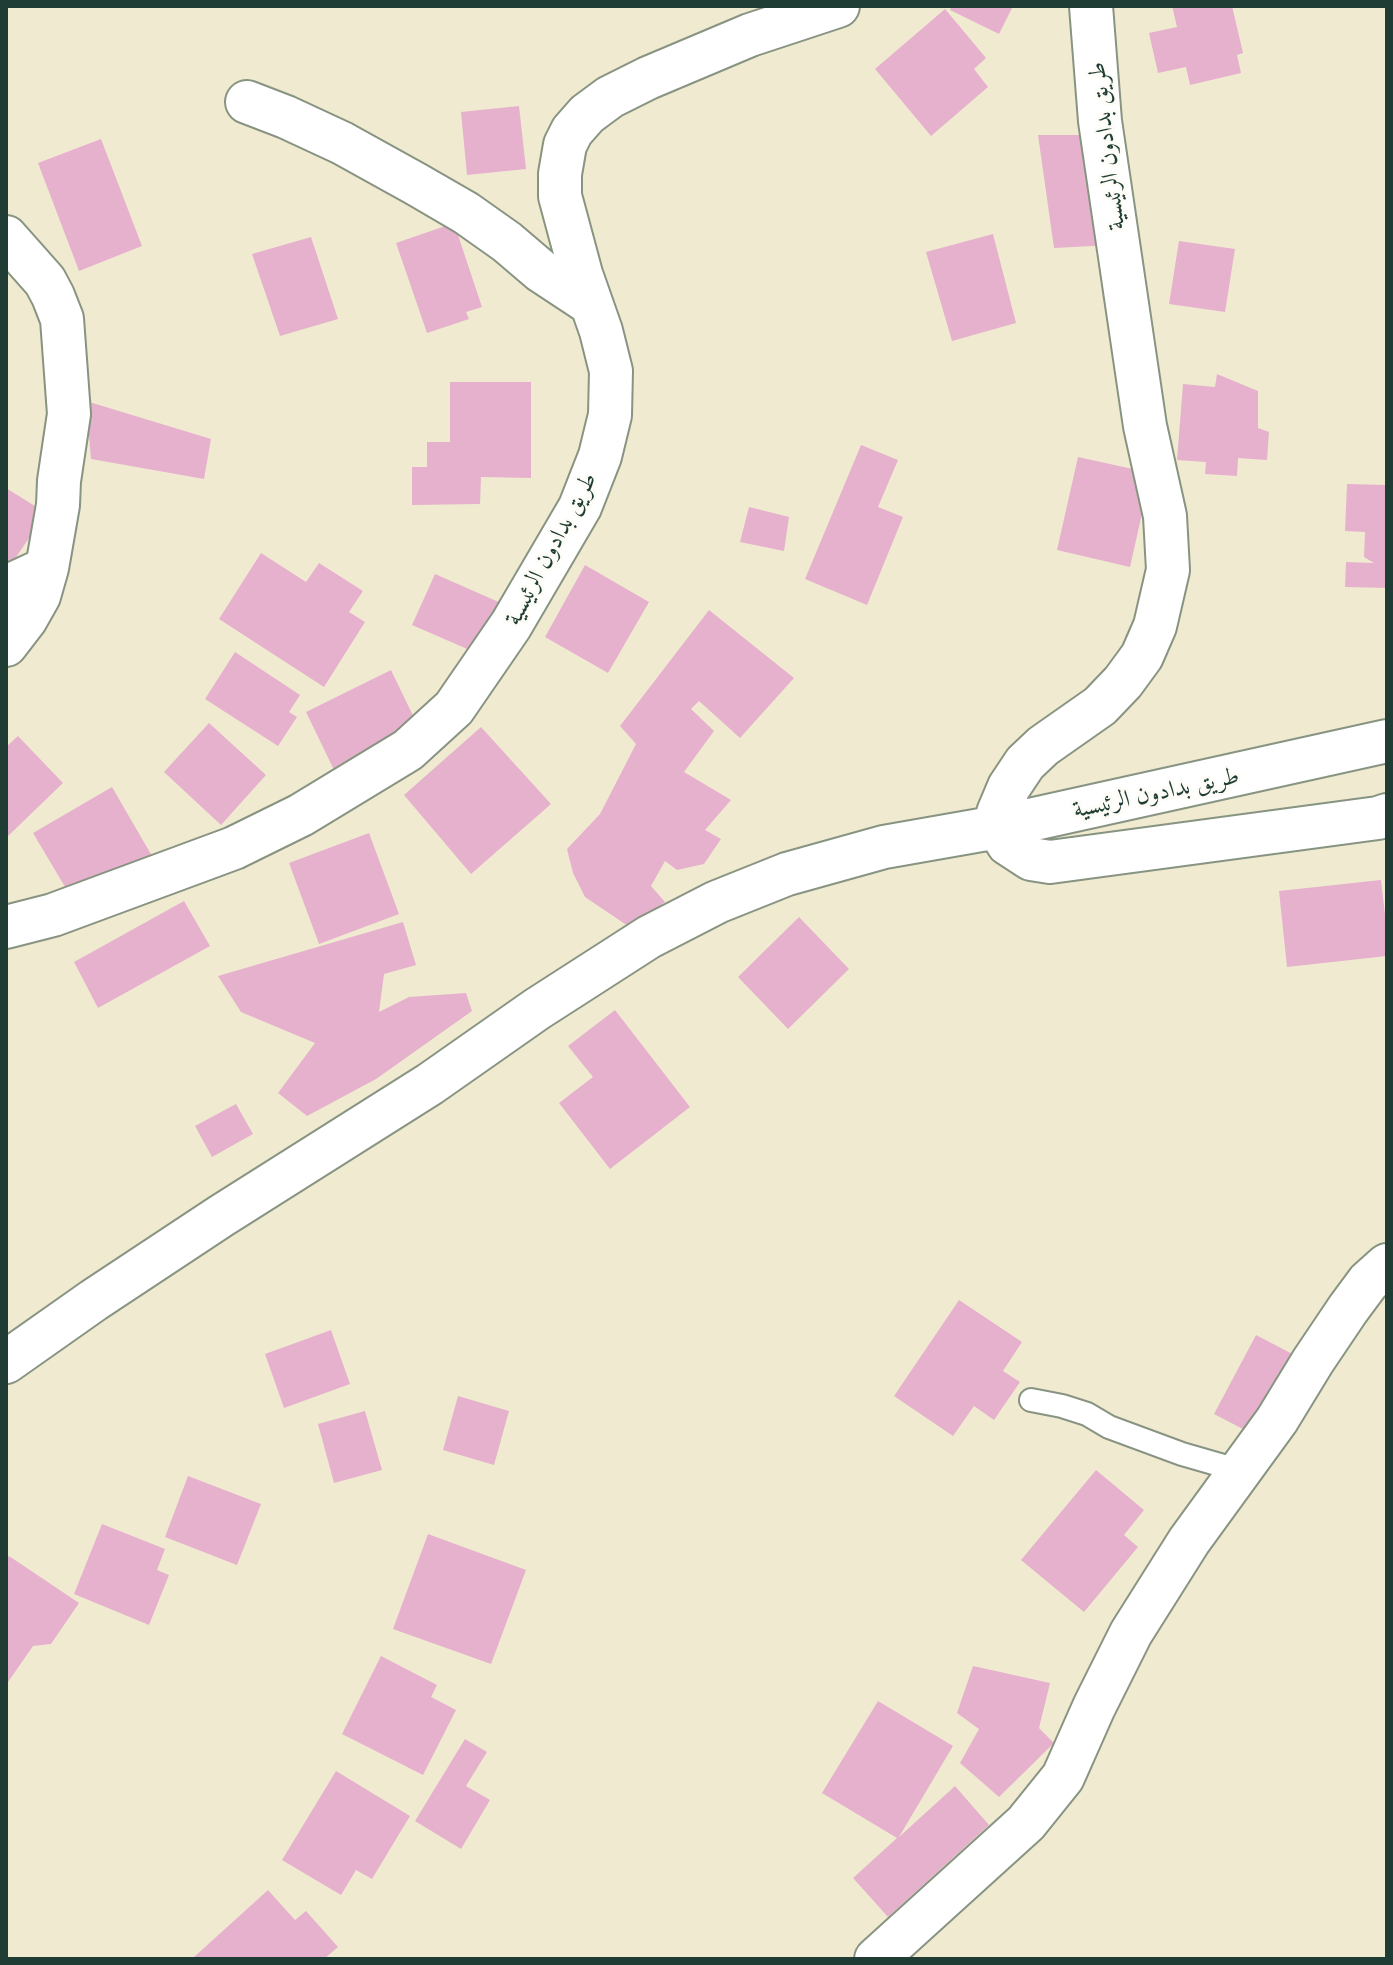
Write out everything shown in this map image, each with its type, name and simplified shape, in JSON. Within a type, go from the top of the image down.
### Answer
[{"type":"street","name":"طريق بدادون الرئيسية","points":[[6,927],[53,915],[234,848],[301,815],[408,750],[454,708],[511,625],[580,507],[600,456],[610,415],[611,371],[560,196],[565,145],[572,131],[587,114],[610,97],[648,78],[750,35],[838,6]]},
{"type":"street","name":"طريق بدادون الرئيسية","points":[[1091,6],[1100,121],[1145,426],[1165,516],[1168,570],[1155,626],[1142,656],[1100,706],[1043,746],[1025,763],[1009,787],[998,813],[998,827],[1387,741]]},
{"type":"street","points":[[247,102],[342,143],[466,213],[541,271],[591,304]]},
{"type":"street","points":[[6,237],[45,281],[62,319],[69,414],[47,568],[39,596],[6,645]]},
{"type":"street","points":[[6,587],[47,568]]},
{"type":"street","points":[[6,1362],[94,1300],[430,1084],[537,1009],[649,937],[717,902],[787,874],[884,847],[998,827],[1008,844],[1031,859],[1050,862],[1387,815]]},
{"type":"street","points":[[876,1959],[1026,1823],[1063,1777],[1131,1633],[1189,1541],[1277,1420],[1348,1309],[1368,1282],[1387,1265]]},
{"type":"lane","points":[[1031,1400],[1087,1414],[1109,1427],[1182,1454],[1241,1471]]},
{"type":"building","points":[[952,6],[1013,6],[999,34],[950,10]]},
{"type":"building","points":[[1172,6],[1232,6],[1243,53],[1237,55],[1241,73],[1190,85],[1186,67],[1158,73],[1149,33],[1177,27]]},
{"type":"building","points":[[945,9],[986,58],[974,69],[988,87],[931,136],[875,69]]},
{"type":"building","points":[[519,106],[526,169],[467,175],[461,112]]},
{"type":"building","points":[[1038,135],[1097,135],[1112,245],[1054,248]]},
{"type":"building","points":[[101,139],[142,246],[79,271],[38,163]]},
{"type":"building","points":[[454,223],[482,307],[466,312],[469,319],[427,333],[396,243]]},
{"type":"building","points":[[993,234],[1016,323],[952,341],[926,252]]},
{"type":"building","points":[[311,237],[338,319],[280,336],[252,254]]},
{"type":"building","points":[[1179,241],[1235,249],[1225,312],[1169,304]]},
{"type":"building","points":[[1217,374],[1258,391],[1258,428],[1269,432],[1267,460],[1238,458],[1237,476],[1205,474],[1206,462],[1177,460],[1183,384],[1215,387]]},
{"type":"building","points":[[450,382],[531,382],[531,478],[481,477],[480,504],[412,505],[412,467],[427,467],[427,442],[450,442]]},
{"type":"building","points":[[86,401],[211,439],[204,479],[91,459]]},
{"type":"building","points":[[861,445],[898,460],[878,507],[903,517],[867,605],[805,579]]},
{"type":"building","points":[[1078,457],[1151,473],[1130,567],[1057,550]]},
{"type":"building","points":[[1347,484],[1387,485],[1387,588],[1345,587],[1346,562],[1374,563],[1364,557],[1365,532],[1345,531]]},
{"type":"building","points":[[6,488],[46,513],[6,572]]},
{"type":"building","points":[[749,507],[789,517],[784,551],[740,542]]},
{"type":"building","points":[[261,553],[306,582],[319,563],[363,591],[349,612],[365,622],[324,687],[219,619]]},
{"type":"building","points":[[585,565],[649,602],[608,673],[545,637]]},
{"type":"building","points":[[435,574],[510,607],[488,658],[412,625]]},
{"type":"building","points":[[709,610],[794,678],[740,738],[699,701],[691,709],[714,731],[684,772],[731,800],[705,830],[721,839],[704,864],[677,870],[665,861],[651,886],[665,902],[631,928],[585,897],[573,873],[567,849],[600,814],[636,744],[620,726]]},
{"type":"building","points":[[235,652],[300,695],[289,712],[297,717],[278,746],[205,699]]},
{"type":"building","points":[[391,670],[419,728],[334,770],[306,712]]},
{"type":"building","points":[[209,723],[266,775],[221,825],[164,772]]},
{"type":"building","points":[[481,727],[551,804],[471,874],[404,795]]},
{"type":"building","points":[[18,736],[63,783],[6,838],[6,747]]},
{"type":"building","points":[[112,787],[152,856],[74,902],[33,833]]},
{"type":"building","points":[[369,833],[399,914],[319,944],[289,863]]},
{"type":"building","points":[[1381,880],[1387,956],[1287,967],[1279,891]]},
{"type":"building","points":[[184,901],[210,946],[98,1008],[74,962]]},
{"type":"building","points":[[799,917],[849,969],[788,1029],[738,977]]},
{"type":"building","points":[[403,922],[416,965],[384,974],[379,1012],[409,997],[466,993],[472,1011],[376,1079],[307,1116],[278,1093],[315,1043],[241,1012],[218,976]]},
{"type":"building","points":[[615,1010],[690,1107],[610,1169],[559,1103],[593,1077],[568,1046]]},
{"type":"building","points":[[236,1104],[253,1134],[212,1157],[195,1126]]},
{"type":"building","points":[[959,1300],[1022,1342],[1003,1371],[1020,1382],[994,1420],[974,1406],[953,1436],[894,1396]]},
{"type":"building","points":[[331,1330],[350,1384],[284,1408],[265,1354]]},
{"type":"building","points":[[1256,1335],[1304,1360],[1262,1439],[1214,1414]]},
{"type":"building","points":[[458,1396],[509,1411],[494,1465],[443,1450]]},
{"type":"building","points":[[365,1411],[382,1470],[334,1483],[318,1424]]},
{"type":"building","points":[[1096,1470],[1144,1510],[1124,1535],[1138,1547],[1084,1612],[1021,1560]]},
{"type":"building","points":[[188,1476],[261,1504],[237,1565],[165,1537]]},
{"type":"building","points":[[102,1524],[165,1549],[157,1570],[169,1575],[149,1625],[74,1594]]},
{"type":"building","points":[[428,1534],[526,1570],[491,1664],[393,1629]]},
{"type":"building","points":[[9,1556],[79,1603],[51,1644],[33,1646],[6,1685],[6,1561]]},
{"type":"building","points":[[381,1656],[437,1685],[431,1697],[456,1710],[423,1775],[342,1734]]},
{"type":"building","points":[[973,1666],[1050,1683],[1039,1728],[1054,1743],[999,1797],[960,1763],[979,1729],[957,1713]]},
{"type":"building","points":[[878,1701],[953,1746],[899,1837],[955,1786],[989,1825],[888,1917],[853,1878],[897,1838],[822,1793]]},
{"type":"building","points":[[465,1739],[487,1752],[466,1786],[490,1800],[461,1849],[415,1821]]},
{"type":"building","points":[[336,1771],[410,1816],[372,1879],[356,1870],[341,1895],[282,1860]]},
{"type":"building","points":[[268,1890],[295,1920],[306,1911],[338,1947],[324,1959],[194,1957]]}]
